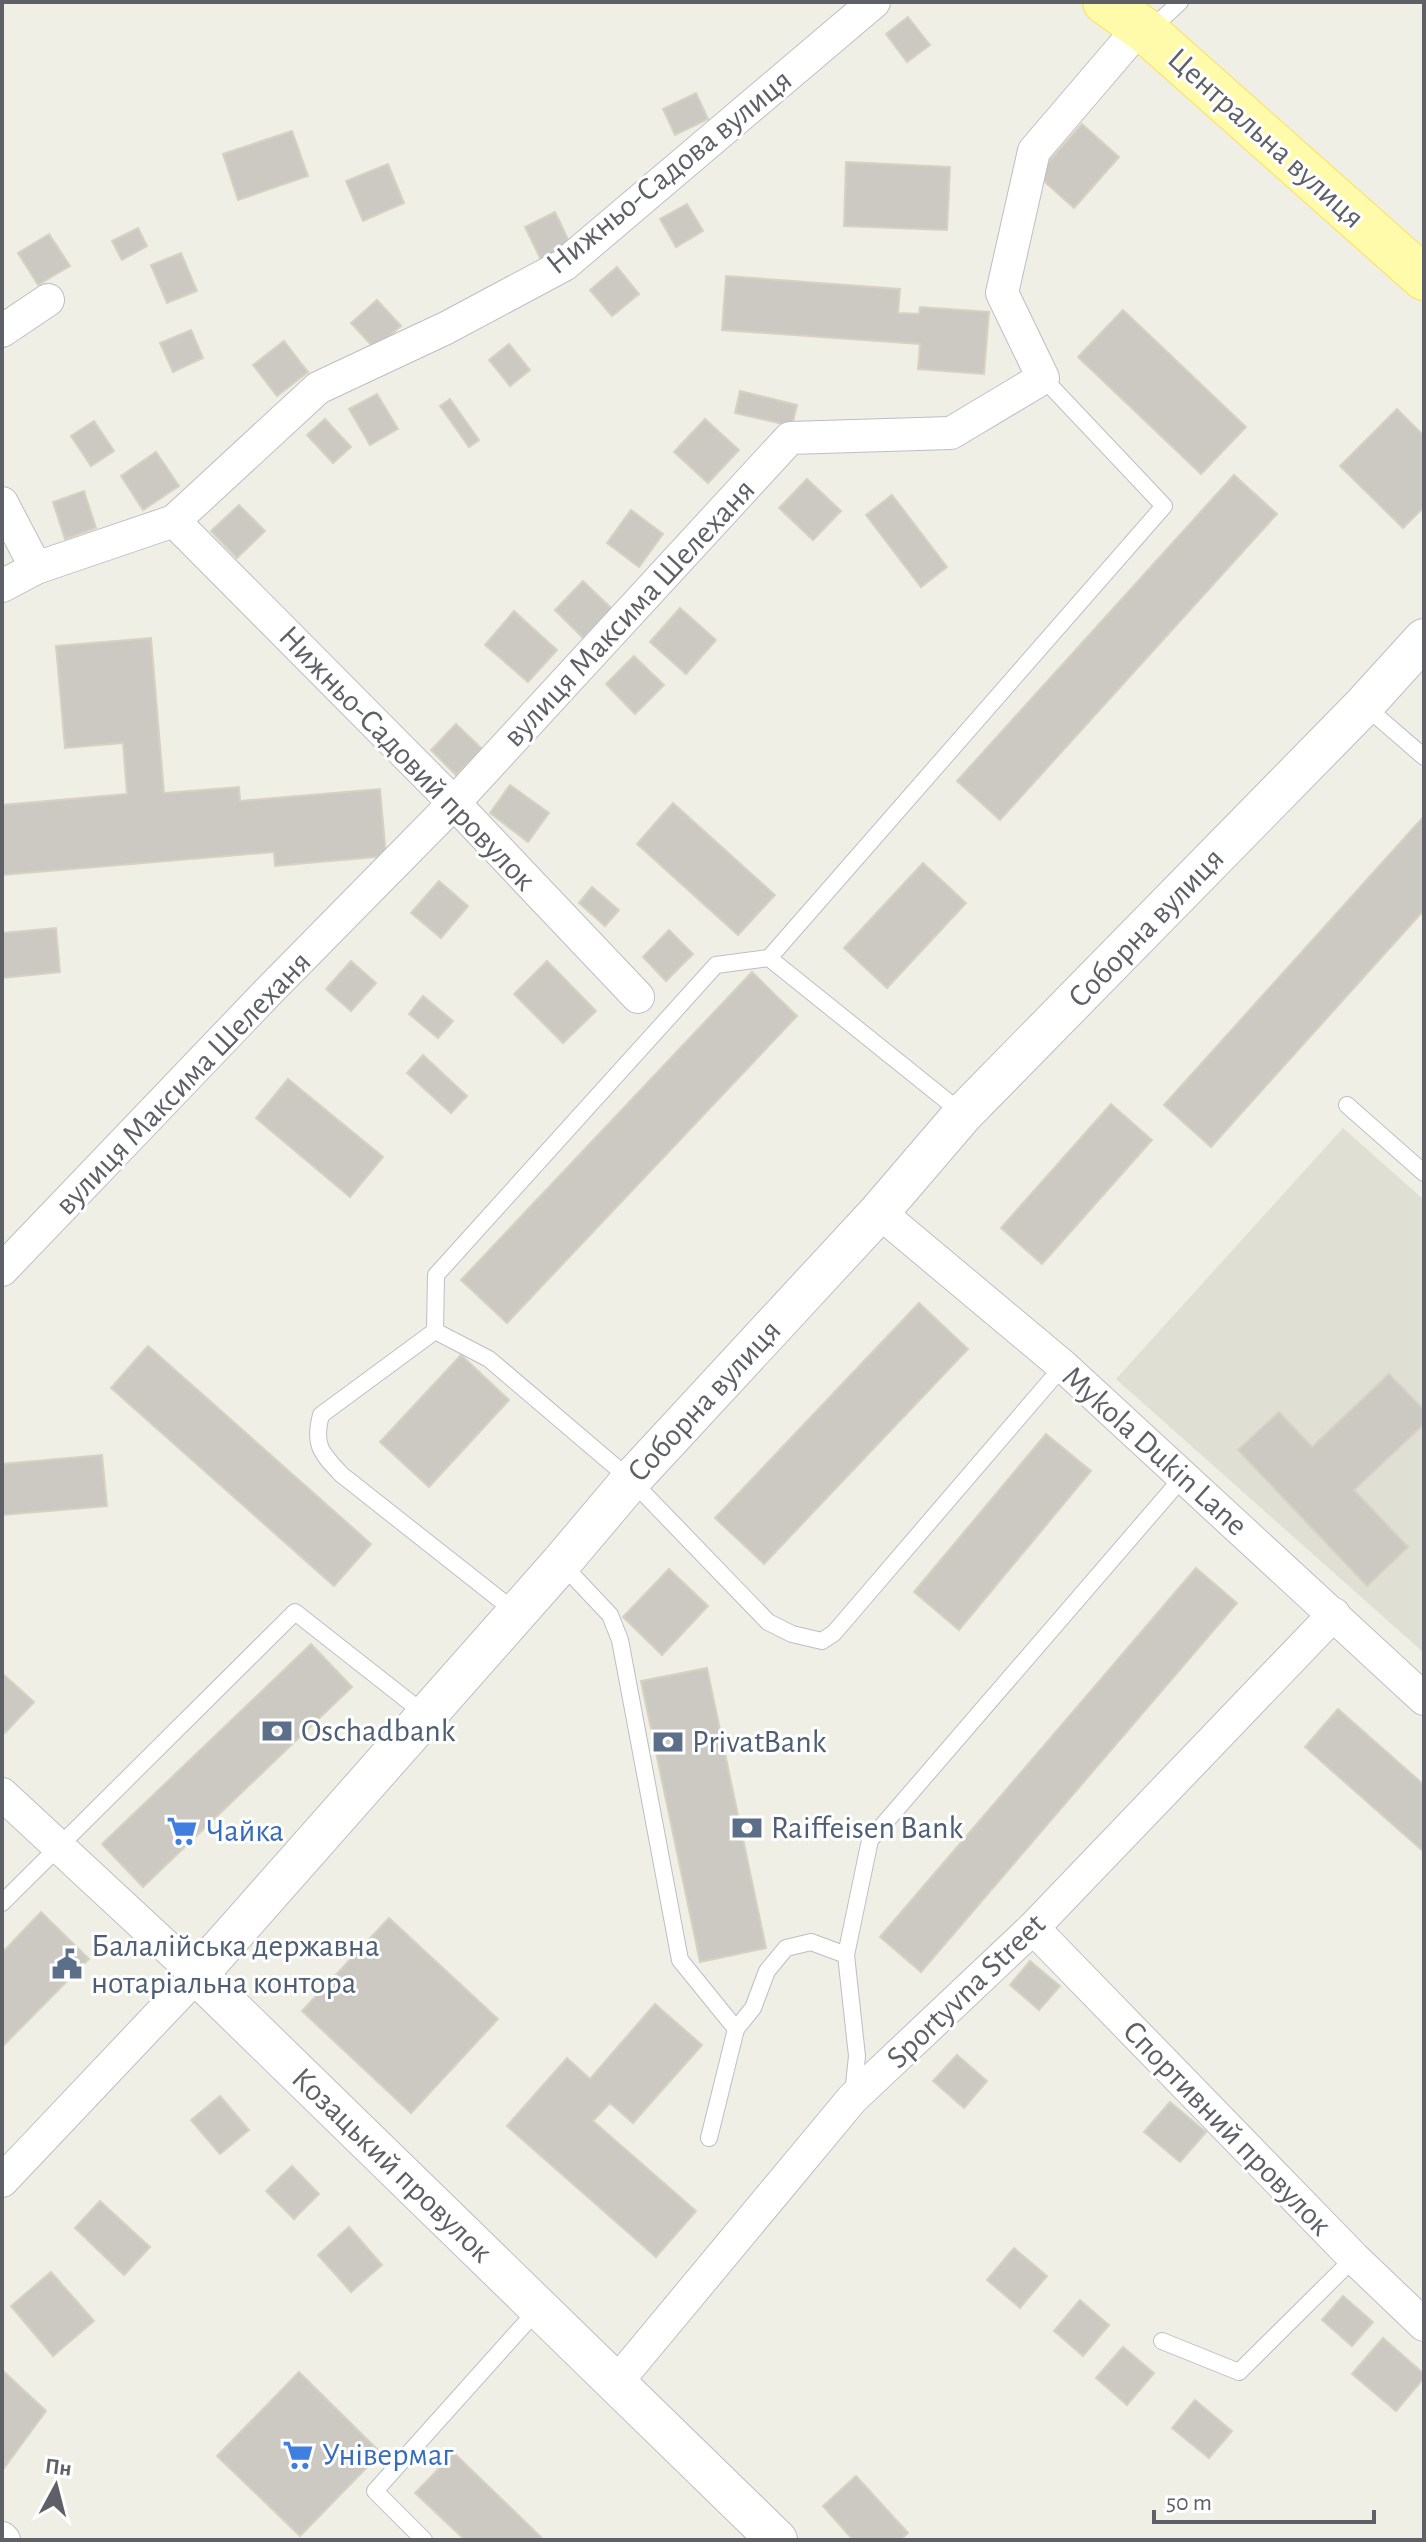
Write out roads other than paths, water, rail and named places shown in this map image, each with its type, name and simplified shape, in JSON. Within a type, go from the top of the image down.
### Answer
[{"type":"main road","name":"Центральна вулиця","points":[[1131,20],[1424,278]]},
{"type":"street","name":"Нижньо-Садова вулиця","points":[[2,586],[36,568],[174,521],[318,388],[446,328],[564,265],[874,2]]},
{"type":"street","points":[[1043,378],[1002,293],[1034,151],[1131,20]]},
{"type":"street","points":[[2,331],[48,300]]},
{"type":"street","name":"вулиця Максима Шелеханя","points":[[2,1270],[454,803],[790,438],[951,433],[1043,378]]},
{"type":"street","points":[[2,503],[36,568]]},
{"type":"street","name":"Нижньо-Садовий провулок","points":[[174,521],[454,803],[638,997]]},
{"type":"street","name":"Соборна вулиця","points":[[2,2181],[197,1975],[631,1480],[879,1212],[963,1114],[1364,705],[1424,639]]},
{"type":"street","name":"Mykola Dukin Lane","points":[[879,1212],[1063,1366],[1424,1699]]},
{"type":"street","name":"Sportyvna Street","points":[[616,2383],[852,2099],[1033,1928],[1334,1614]]},
{"type":"street","name":"Козацький провулок","points":[[2,1794],[197,1975],[777,2540]]},
{"type":"street","name":"Спортивний провулок","points":[[1033,1928],[1354,2258],[1424,2325]]},
{"type":"lane","points":[[1131,20],[1180,2]]},
{"type":"lane","points":[[435,1331],[436,1275],[716,965],[769,958],[1164,506],[1043,378]]},
{"type":"lane","points":[[1364,705],[1424,757]]},
{"type":"lane","points":[[769,958],[963,1114]]},
{"type":"lane","points":[[1347,1105],[1424,1173]]},
{"type":"lane","points":[[435,1331],[489,1359],[631,1480],[768,1622],[792,1634],[822,1641],[834,1633],[1063,1366]]},
{"type":"lane","points":[[435,1331],[321,1415],[316,1434],[320,1448],[342,1475],[517,1613]]},
{"type":"lane","points":[[852,2099],[857,2056],[846,1955],[870,1840],[1183,1477]]},
{"type":"lane","points":[[561,1563],[610,1615],[620,1640],[680,1960],[736,2029]]},
{"type":"lane","points":[[2,1903],[295,1612],[426,1715]]},
{"type":"lane","points":[[709,2138],[736,2029],[753,2008],[767,1971],[786,1948],[811,1942],[846,1955]]},
{"type":"lane","points":[[1162,2341],[1239,2372],[1354,2258]]},
{"type":"lane","points":[[424,2540],[375,2491],[539,2308]]},
{"type":"place","name":"Oschadbank","points":[[277,1731]]},
{"type":"place","name":"PrivatBank","points":[[668,1742]]},
{"type":"place","name":"Raiffeisen Bank","points":[[747,1828]]},
{"type":"place","name":"Чайка","points":[[182,1831]]},
{"type":"place","name":"Балалійська державна нотаріальна контора","points":[[67,1964]]},
{"type":"place","name":"Універмаг","points":[[298,2455]]}]
